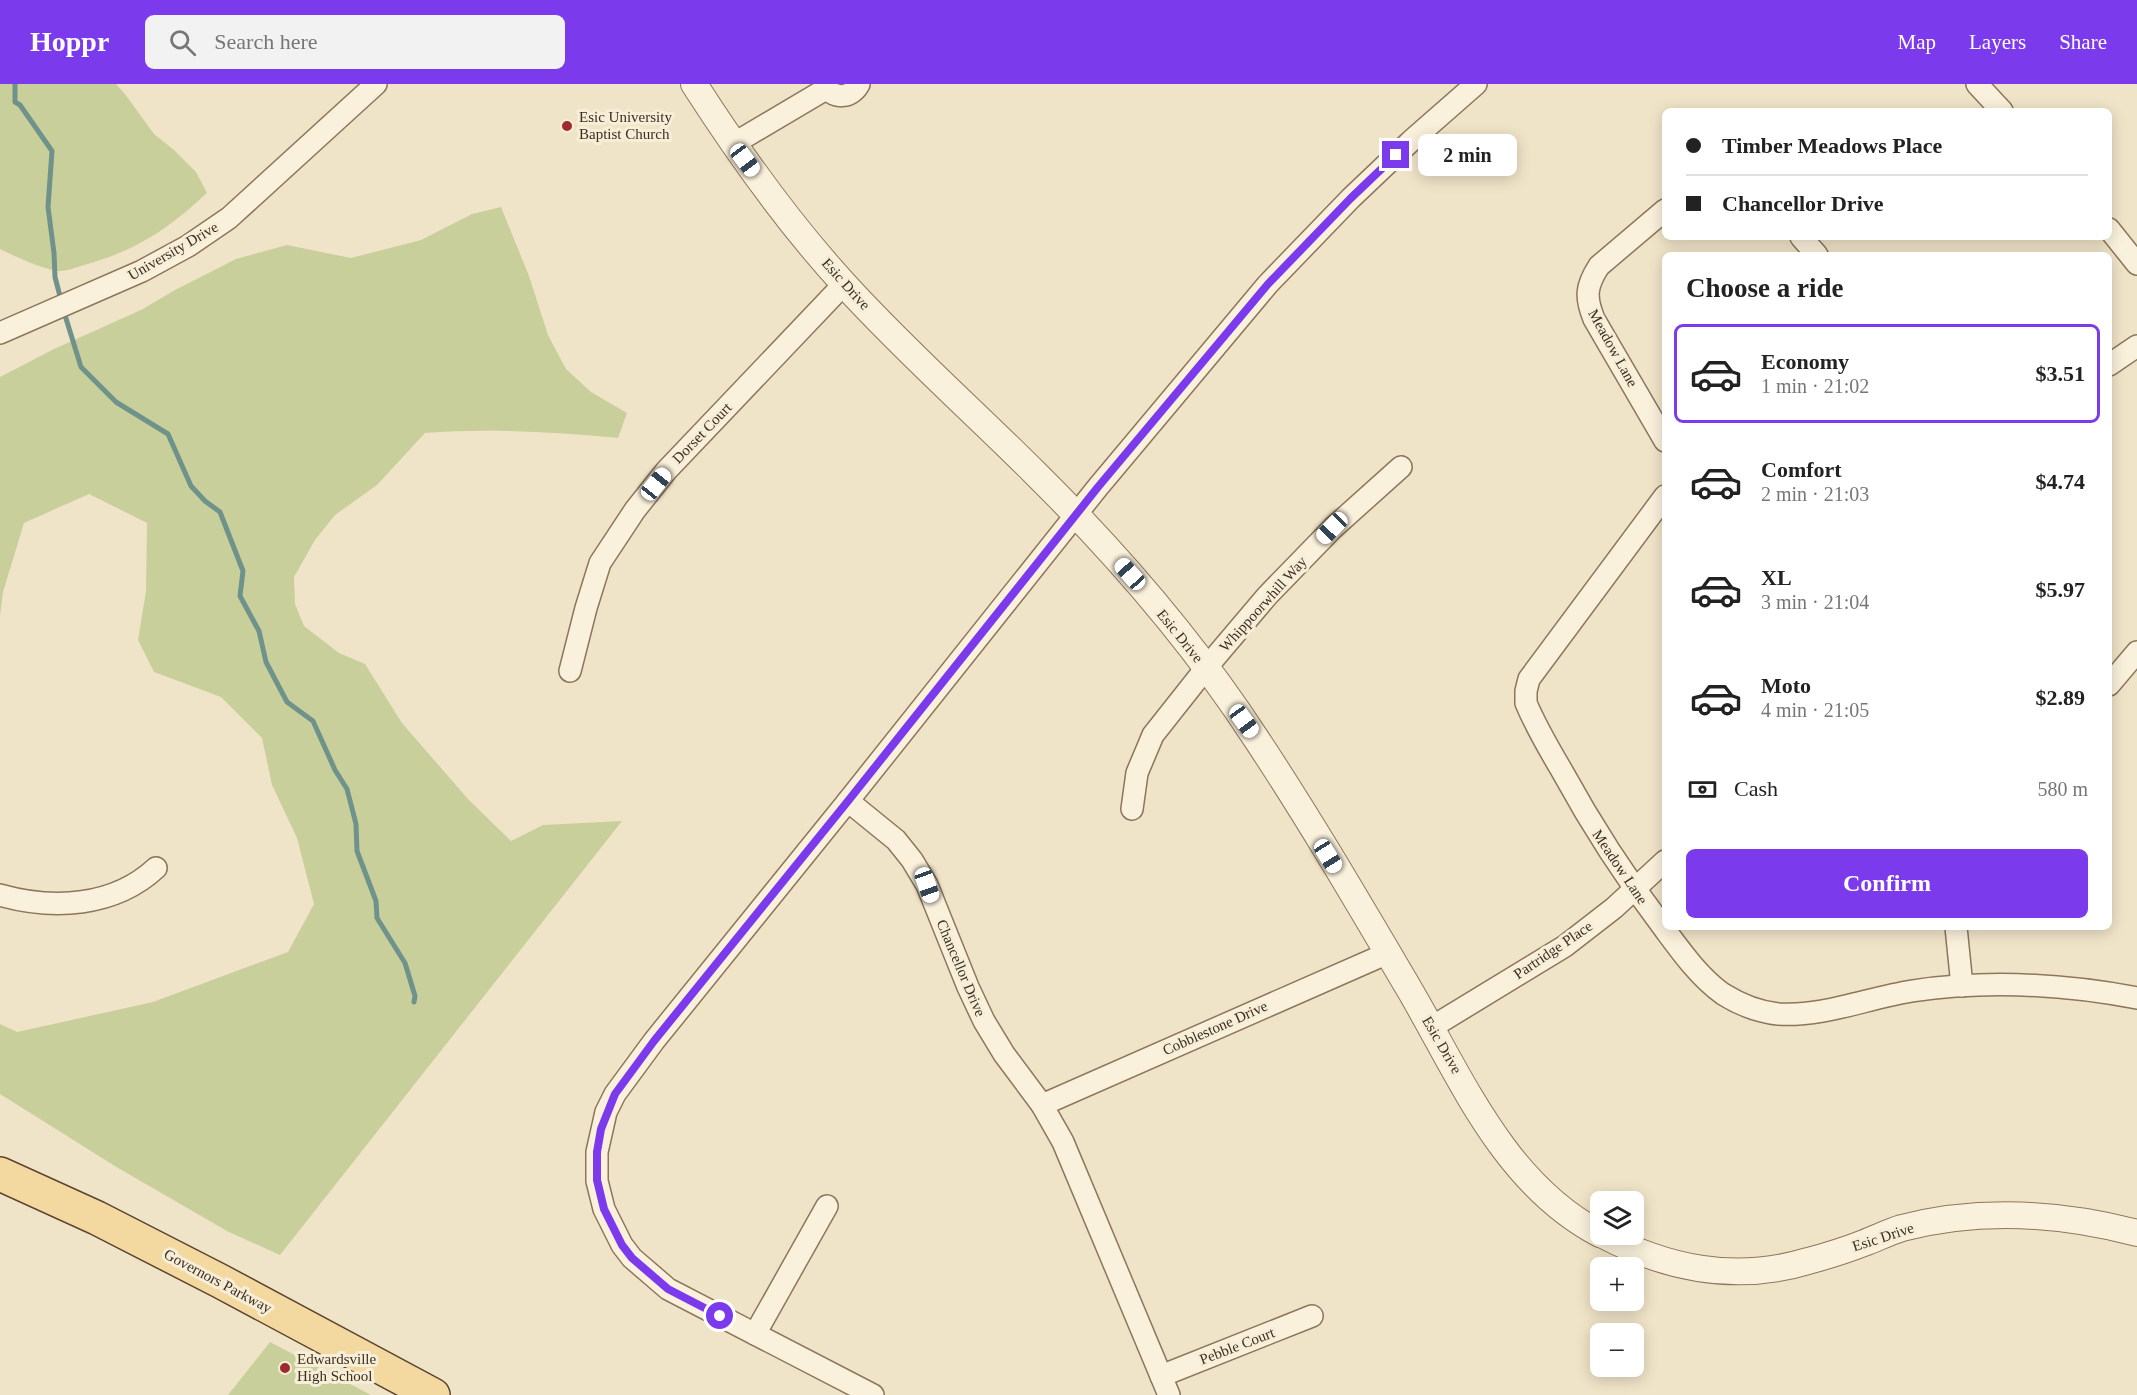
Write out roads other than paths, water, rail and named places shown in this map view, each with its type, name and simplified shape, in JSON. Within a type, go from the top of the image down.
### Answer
[{"type":"main road","name":"Governors Parkway","points":[[0,1174],[97,1218],[433,1395]]},
{"type":"street","name":"University Drive","points":[[0,333],[142,271],[188,246],[229,218],[376,84]]},
{"type":"street","name":"Esic Drive","points":[[694,84],[733,144],[789,218],[844,284],[938,381],[1076,515],[1130,574],[1206,668],[1257,739],[1432,1027],[1490,1131],[1510,1159],[1534,1185],[1561,1209],[1590,1227]]},
{"type":"street","points":[[733,144],[825,86],[831,93],[842,96],[853,92],[859,84]]},
{"type":"street","points":[[873,1395],[668,1289],[632,1258],[622,1245],[604,1209],[597,1180],[597,1152],[601,1129],[615,1094],[654,1041],[1076,515],[1248,308],[1294,256],[1386,165],[1476,84]]},
{"type":"street","points":[[1977,84],[1999,108]]},
{"type":"street","name":"Meadow Lane","points":[[1662,213],[1599,266],[1591,277],[1587,291],[1588,304],[1594,319],[1662,436]]},
{"type":"street","points":[[2112,233],[2137,264]]},
{"type":"street","points":[[1804,240],[1814,252]]},
{"type":"street","name":"Dorset Court","points":[[570,671],[600,562],[635,510],[666,471],[844,284]]},
{"type":"street","points":[[2112,363],[2137,346]]},
{"type":"street","name":"Whippoorwhill Way","points":[[1132,809],[1137,773],[1153,735],[1267,596],[1332,528],[1401,467]]},
{"type":"street","name":"Meadow Lane","points":[[1662,500],[1530,679],[1526,691],[1526,703],[1531,716],[1592,825],[1635,890],[1662,926]]},
{"type":"street","points":[[2112,681],[2137,652]]},
{"type":"street","name":"Chancellor Drive","points":[[848,801],[896,840],[912,860],[927,885],[984,1022],[1004,1054],[1042,1105],[1063,1142],[1165,1385]]},
{"type":"street","name":"Partridge Place","points":[[1432,1027],[1565,946],[1635,890],[1662,864]]},
{"type":"street","points":[[0,895],[35,903],[57,904],[99,899],[132,887],[156,868]]},
{"type":"street","name":"Meadow Lane","points":[[1665,930],[1707,980],[1722,993],[1740,1004],[1776,1014],[1801,1014],[1911,991],[1962,986],[2008,984],[2054,987],[2137,998]]},
{"type":"street","points":[[1956,930],[1962,986]]},
{"type":"street","name":"Cobblestone Drive","points":[[1042,1105],[1388,953]]},
{"type":"street","points":[[755,1334],[827,1206]]},
{"type":"street","name":"Esic Drive","points":[[1622,1245],[1660,1261],[1690,1268],[1721,1272],[1753,1272],[1783,1268],[1856,1246],[1901,1228],[1954,1219],[2036,1216],[2103,1224],[2137,1233]]},
{"type":"street","name":"Pebble Court","points":[[1165,1385],[1312,1316]]},
{"type":"waterway","points":[[15,84],[15,102],[20,105],[52,151],[48,207],[55,277],[61,300]]},
{"type":"waterway","points":[[64,312],[81,367],[116,402],[168,434],[191,486],[205,501],[220,512],[243,571],[240,596],[259,631],[266,662],[287,702],[313,721],[335,770],[347,789],[356,824],[357,851],[376,901],[377,918],[405,963],[415,996],[414,1002]]},
{"type":"place","name":"Esic University Baptist Church","points":[[567,126]]},
{"type":"place","name":"Edwardsville High School","points":[[285,1368]]}]
